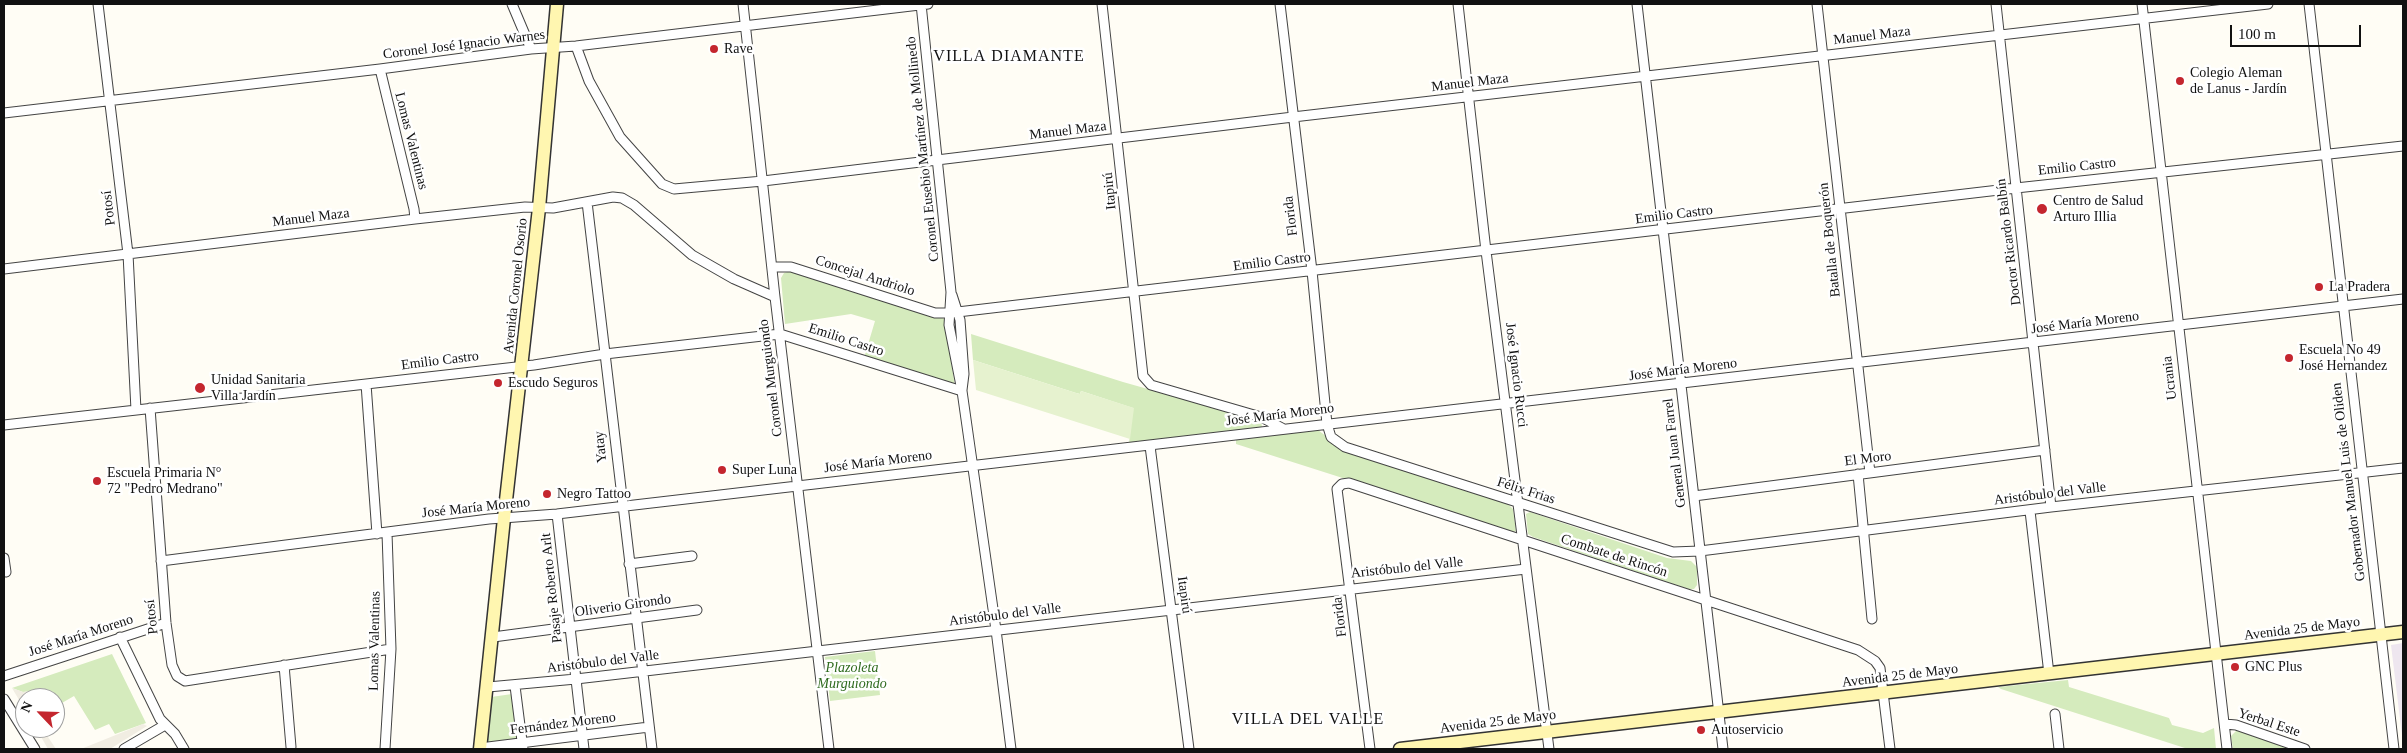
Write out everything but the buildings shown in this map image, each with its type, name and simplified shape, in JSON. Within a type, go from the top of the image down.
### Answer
[{"type":"main road","name":"Avenida Coronel Osorio","points":[[480,748],[539,208],[557,4]]},
{"type":"main road","name":"Avenida 25 de Mayo","points":[[1400,749],[2403,632]]},
{"type":"street","name":"Potosí","points":[[98,4],[128,254],[136,410]]},
{"type":"street","points":[[512,4],[531,49]]},
{"type":"street","name":"Coronel Murguiondo","points":[[743,4],[775,297],[830,749]]},
{"type":"street","name":"Coronel José Ignacio Warnes","points":[[4,113],[380,69],[531,49],[576,46],[924,4]]},
{"type":"street","name":"Coronel Eusebio Martínez de Mollinedo","points":[[924,4],[951,292],[964,364],[962,391],[1011,749]]},
{"type":"street","name":"Itapirú","points":[[1102,4],[1143,376],[1151,384],[1261,417],[1282,428]]},
{"type":"street","name":"Florida","points":[[1280,4],[1312,271],[1327,424],[1331,437],[1345,447]]},
{"type":"street","name":"José Ignacio Rucci","points":[[1458,4],[1486,251],[1549,749]]},
{"type":"street","name":"General Juan Farrel","points":[[1637,4],[1723,749]]},
{"type":"street","name":"Batalla de Boquerón","points":[[1817,4],[1870,473]]},
{"type":"street","name":"Doctor Ricardo Balbín","points":[[1996,4],[2051,508]]},
{"type":"street","name":"Ucrania","points":[[2142,4],[2227,749]]},
{"type":"street","name":"Manuel Maza","points":[[576,46],[589,81],[620,137],[662,184],[674,189],[763,181],[1293,117],[2268,4]]},
{"type":"street","name":"Gobernador Manuel Luis de Oliden","points":[[2309,4],[2394,749]]},
{"type":"street","name":"Lomas Valentinas","points":[[380,69],[415,219]]},
{"type":"street","name":"Emilio Castro","points":[[954,313],[2016,188],[2403,146]]},
{"type":"street","name":"Manuel Maza","points":[[4,269],[415,219],[524,207],[553,208],[622,198],[634,204],[692,255],[734,279],[775,297]]},
{"type":"street","name":"Yatay","points":[[586,202],[621,506],[652,749]]},
{"type":"street","name":"Concejal Andriolo","points":[[772,267],[791,266],[935,314],[954,313]]},
{"type":"street","name":"José María Moreno","points":[[161,560],[504,518],[558,514],[798,484],[1150,446],[1282,428],[1681,384],[2403,299]]},
{"type":"street","name":"Emilio Castro","points":[[4,425],[522,366],[605,354],[780,334],[962,391]]},
{"type":"street","points":[[366,384],[377,534]]},
{"type":"street","name":"Potosí","points":[[150,408],[166,622],[174,672],[184,681],[284,665]]},
{"type":"street","name":"Itapirú","points":[[1150,446],[1189,749]]},
{"type":"street","name":"Félix Frias","points":[[1345,447],[1663,550],[1700,551]]},
{"type":"street","name":"El Moro","points":[[1694,496],[2045,450]]},
{"type":"street","name":"Aristóbulo del Valle","points":[[1700,551],[2030,510],[2403,468]]},
{"type":"street","points":[[1858,474],[1872,619]]},
{"type":"street","name":"Combate de Rincón","points":[[1342,484],[1349,482],[1858,650],[1875,661],[1882,678],[1884,693]]},
{"type":"street","name":"Florida","points":[[1342,484],[1337,489],[1370,749]]},
{"type":"street","points":[[2030,510],[2049,674]]},
{"type":"street","name":"Pasaje Roberto Arlt","points":[[558,514],[584,749]]},
{"type":"street","name":"Lomas Valentinas","points":[[385,749],[391,649],[387,532]]},
{"type":"street","points":[[629,564],[692,556]]},
{"type":"street","points":[[4,558],[6,572]]},
{"type":"street","name":"Aristóbulo del Valle","points":[[488,687],[515,686],[1526,569]]},
{"type":"street","name":"Oliverio Girondo","points":[[493,637],[697,610]]},
{"type":"street","name":"José María Moreno","points":[[4,676],[166,622]]},
{"type":"street","points":[[120,637],[165,725],[175,734],[184,749]]},
{"type":"street","points":[[291,747],[284,665],[391,649]]},
{"type":"street","points":[[515,686],[523,746]]},
{"type":"street","points":[[1884,693],[1890,749]]},
{"type":"street","points":[[4,698],[35,749]]},
{"type":"street","points":[[2055,714],[2059,749]]},
{"type":"street","name":"Yerbal Este","points":[[2225,724],[2236,725],[2305,749]]},
{"type":"street","points":[[124,749],[165,725]]},
{"type":"street","name":"Fernández Moreno","points":[[480,748],[523,746],[649,727]]},
{"type":"shaded area","points":[[2403,643],[2403,744],[2391,645]]},
{"type":"shaded area","points":[[143,724],[147,726],[110,749],[81,749]]},
{"type":"shaded area","points":[[42,738],[49,738],[56,749],[48,749]]},
{"type":"green space","points":[[794,270],[945,319],[955,387],[864,358],[875,321],[851,314],[785,324],[781,278],[784,273]]},
{"type":"green space","points":[[971,334],[1123,382],[1261,421],[1262,427],[1129,443],[1133,408],[1081,391],[1080,394],[1076,393],[973,360]]},
{"type":"green space","points":[[973,360],[1076,393],[1080,394],[1081,391],[1134,408],[1130,439],[976,390]]},
{"type":"green space","points":[[1318,430],[1344,450],[1508,504],[1513,509],[1516,531],[1512,532],[1236,444],[1236,439]]},
{"type":"green space","points":[[1530,512],[1667,558],[1691,561],[1697,567],[1697,585],[1694,589],[1688,589],[1533,537],[1528,534],[1526,514]]},
{"type":"green space","name":"Plazoleta Murguiondo","points":[[875,651],[880,695],[830,701],[825,657]]},
{"type":"green space","points":[[112,654],[146,723],[115,734],[109,724],[95,730],[74,696],[65,701],[65,688],[12,688]]},
{"type":"green space","points":[[2068,680],[2069,687],[2169,718],[2172,725],[2203,733],[2214,728],[2216,749],[2188,749],[1998,687]]},
{"type":"green space","points":[[512,694],[517,739],[485,743],[491,697]]},
{"type":"green space","points":[[2238,729],[2298,749],[2233,749],[2231,736]]},
{"type":"place","name":"Rave","points":[[714,49]]},
{"type":"place","name":"Colegio Aleman de Lanus - Jardín","points":[[2180,81]]},
{"type":"place","name":"Centro de Salud Arturo Illia","points":[[2042,209]]},
{"type":"place","name":"La Pradera","points":[[2319,287]]},
{"type":"place","name":"Escuela No 49 José Hernandez","points":[[2289,358]]},
{"type":"place","name":"Escudo Seguros","points":[[498,383]]},
{"type":"place","name":"Unidad Sanitaria Villa Jardín","points":[[200,388]]},
{"type":"place","name":"Super Luna","points":[[722,470]]},
{"type":"place","name":"Escuela Primaria N° 72 \"Pedro Medrano\"","points":[[97,481]]},
{"type":"place","name":"Negro Tattoo","points":[[547,494]]},
{"type":"place","name":"GNC Plus","points":[[2235,667]]},
{"type":"place","name":"Autoservicio","points":[[1701,730]]},
{"type":"district","name":"VILLA DIAMANTE","points":[[1009,57]]},
{"type":"district","name":"VILLA DEL VALLE","points":[[1308,720]]}]
